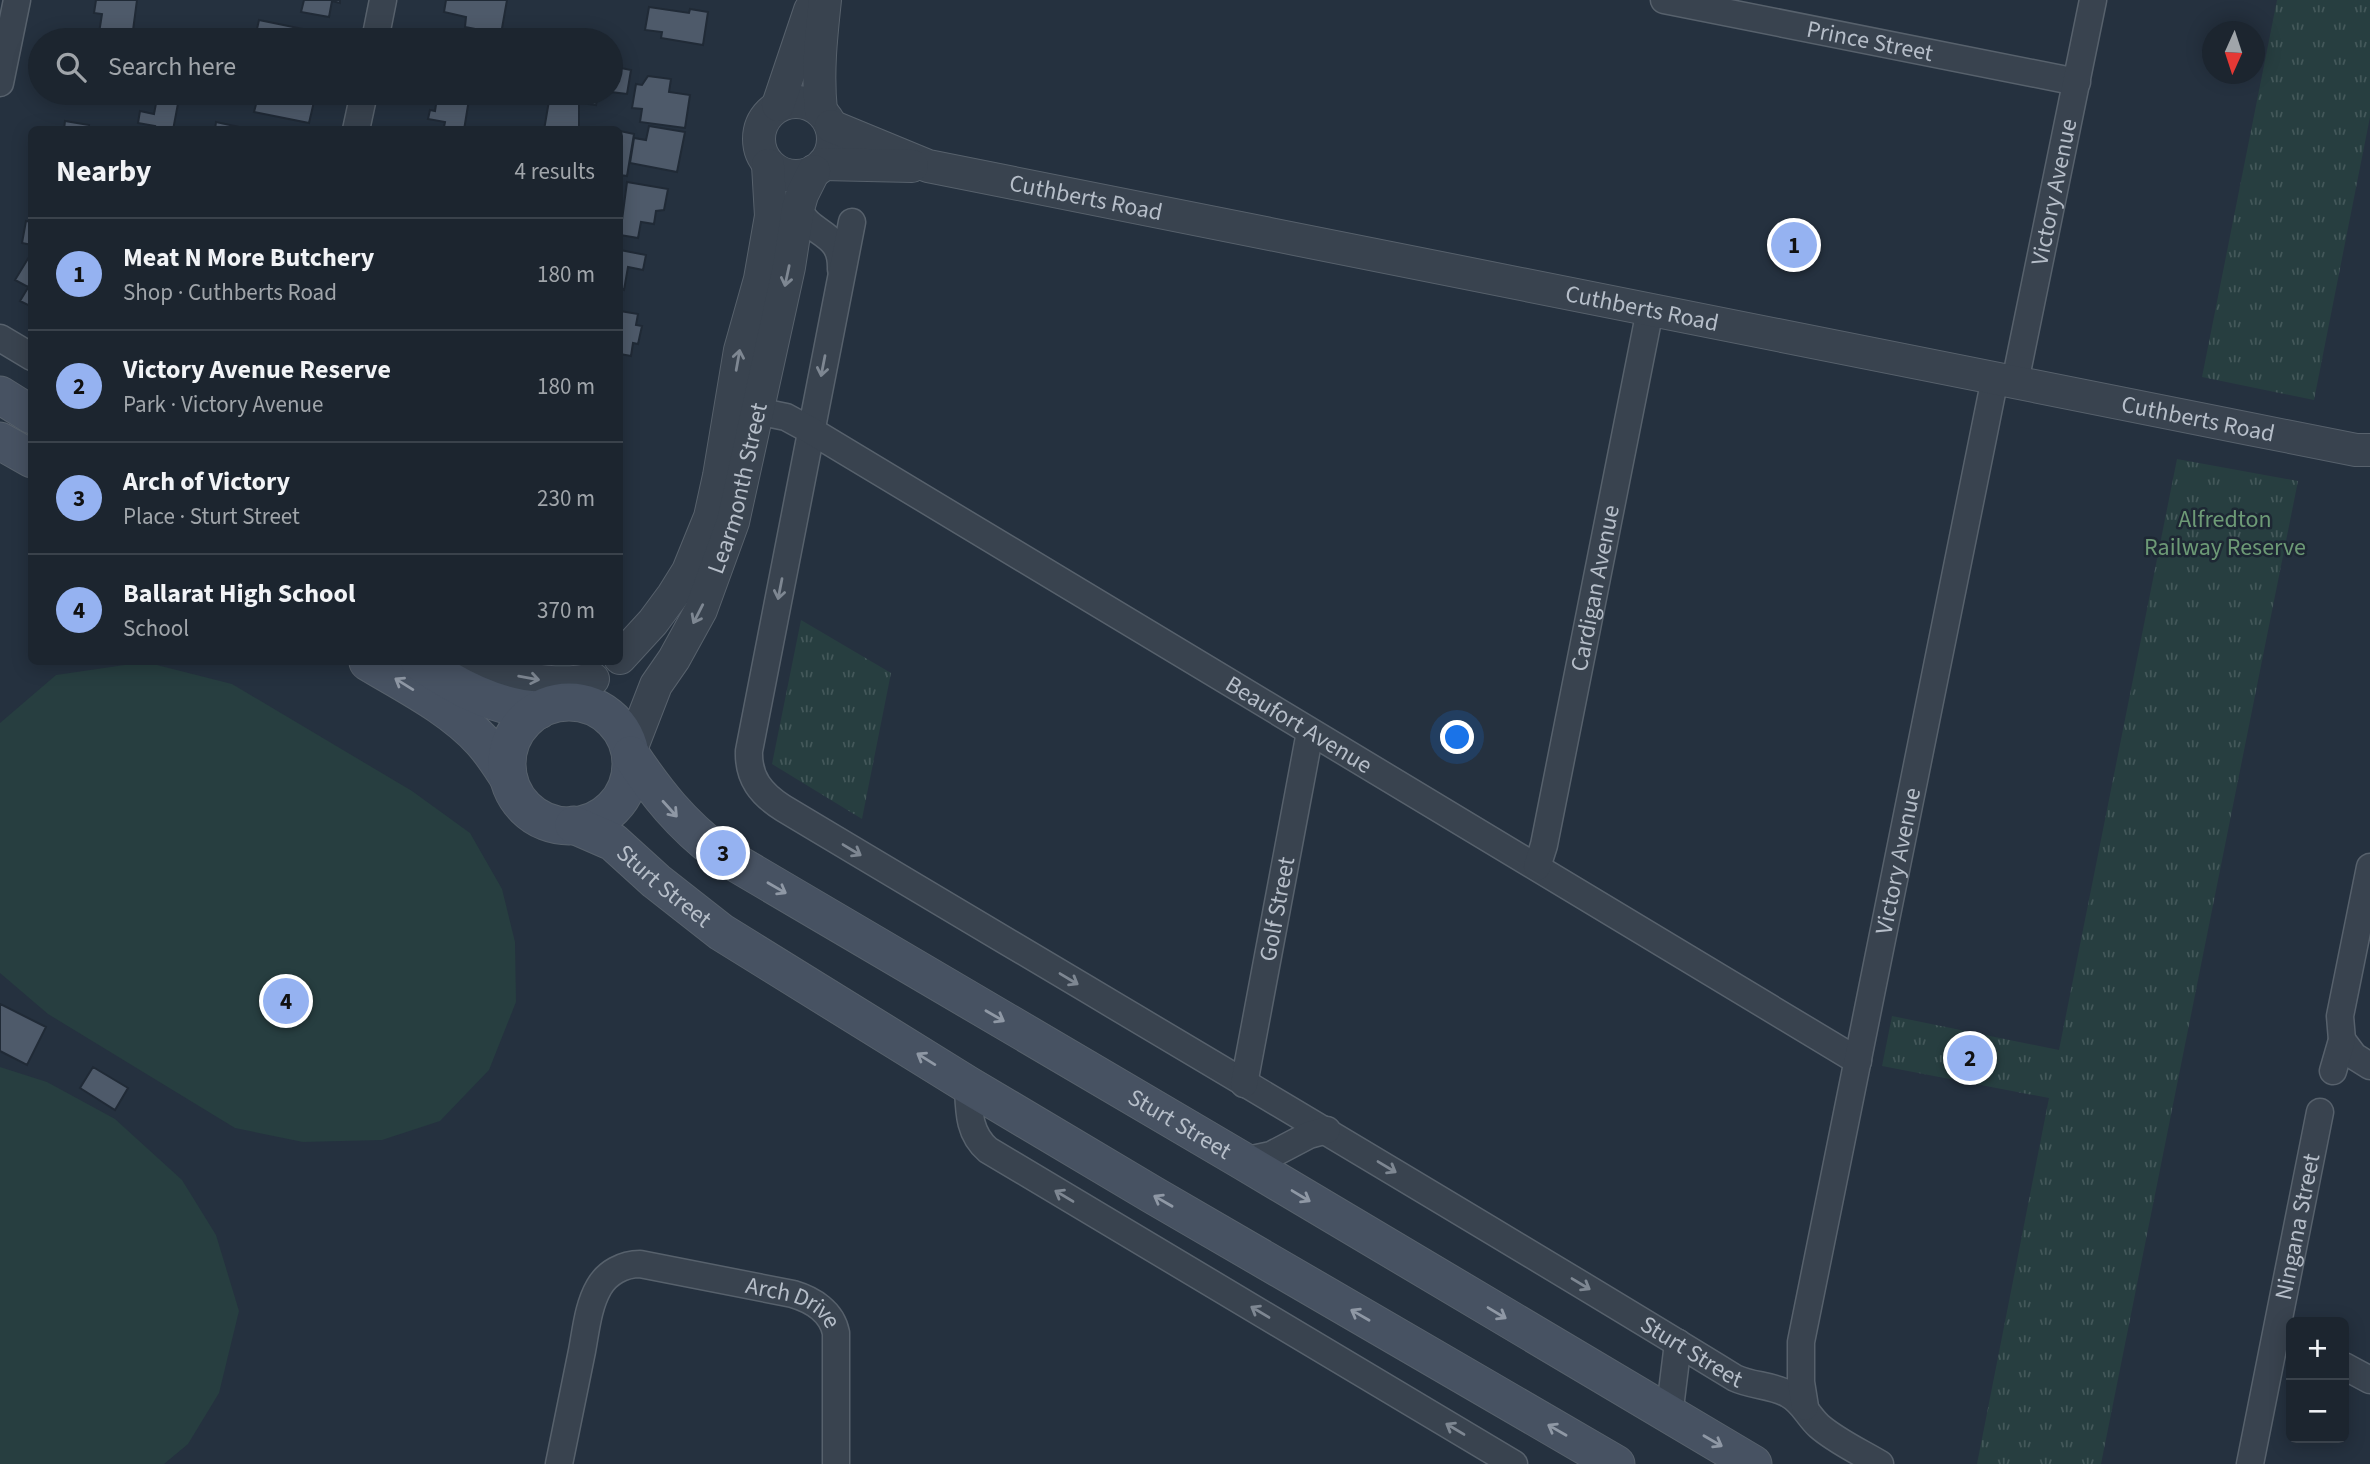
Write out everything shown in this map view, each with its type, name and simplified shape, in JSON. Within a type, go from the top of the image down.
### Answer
[{"type":"main road","points":[[0,395],[28,412]]},
{"type":"main road","points":[[0,441],[28,457]]},
{"type":"main road","points":[[373,665],[440,706],[465,725],[483,742],[508,777],[516,797],[532,813],[552,823],[574,825],[597,819],[615,805],[627,785],[631,753],[618,726],[599,710],[576,702],[516,708],[483,698],[425,665]]},
{"type":"main road","points":[[508,777],[507,754],[510,742],[522,723],[548,706]]},
{"type":"main road","name":"Sturt Street","points":[[631,753],[661,799],[679,819],[719,853],[1753,1464]]},
{"type":"main road","name":"Sturt Street","points":[[574,825],[620,847],[656,881],[721,932],[968,1085],[1616,1464]]},
{"type":"street","points":[[0,83],[17,0]]},
{"type":"street","points":[[377,28],[383,0]]},
{"type":"street","points":[[778,105],[814,0]]},
{"type":"street","points":[[825,0],[818,83],[833,146],[819,168],[805,175],[785,175],[768,165],[758,144],[758,132],[769,112],[778,105],[800,101],[811,104],[826,118]]},
{"type":"street","name":"Prince Street","points":[[1664,0],[2077,82]]},
{"type":"street","name":"Victory Avenue","points":[[1805,1407],[1800,1374],[1801,1342],[1858,1061],[2005,380],[2077,82],[2093,0]]},
{"type":"street","points":[[357,126],[361,105]]},
{"type":"street","name":"Cuthberts Road","points":[[826,118],[928,166]]},
{"type":"street","name":"Learmonth Street","points":[[631,753],[656,685],[674,659],[710,588],[733,522],[744,409],[740,350],[760,279],[771,216],[768,165]]},
{"type":"street","name":"Cuthberts Road","points":[[819,168],[928,166],[2365,452]]},
{"type":"street","name":"Learmonth Street","points":[[623,652],[653,622],[688,571],[699,546],[710,517],[719,476],[744,409],[789,267],[802,195],[819,168]]},
{"type":"street","points":[[798,209],[806,221],[836,243],[841,256],[841,275]]},
{"type":"street","points":[[810,430],[852,222]]},
{"type":"street","name":"Cardigan Avenue","points":[[1537,867],[1545,845],[1650,310]]},
{"type":"street","points":[[0,338],[18,355]]},
{"type":"street","name":"Beaufort Avenue","points":[[744,409],[786,417],[810,430],[1858,1061]]},
{"type":"street","name":"Sturt Street","points":[[810,430],[749,751],[752,776],[762,792],[783,808],[1742,1381],[1771,1387],[1793,1396],[1823,1429],[1880,1464]]},
{"type":"street","points":[[476,665],[507,674],[570,683],[609,666]]},
{"type":"street","name":"Learmonth Street","points":[[548,706],[609,666]]},
{"type":"street","name":"Golf Street","points":[[1244,1084],[1310,732]]},
{"type":"street","points":[[2333,1071],[2342,1040],[2340,1016],[2370,867]]},
{"type":"street","points":[[2342,1040],[2354,1056],[2370,1066]]},
{"type":"street","points":[[968,1085],[972,1128],[976,1138],[988,1150],[1514,1464]]},
{"type":"street","name":"Ningana Street","points":[[2250,1464],[2284,1334],[2320,1112]]},
{"type":"street","points":[[1243,1161],[1271,1155],[1309,1135],[1326,1130]]},
{"type":"street","name":"Arch Drive","points":[[559,1464],[591,1306],[599,1287],[612,1273],[628,1265],[652,1266],[793,1294],[818,1306],[830,1318],[836,1333],[836,1464]]},
{"type":"street","name":"Victory Avenue","points":[[1771,1387],[1790,1366],[1801,1342]]},
{"type":"street","points":[[1669,1416],[1678,1343]]},
{"type":"street","points":[[2349,1369],[2370,1380]]},
{"type":"green space","points":[[2277,0],[2370,0],[2370,117],[2314,400],[2202,377],[2260,84],[2265,84],[2265,60]]},
{"type":"green space","name":"Alfredton Railway Reserve","points":[[2177,459],[2298,481],[2101,1464],[1977,1464],[2049,1098],[1882,1066],[1892,1016],[2059,1050]]},
{"type":"green space","points":[[801,620],[891,673],[862,819],[772,764]]},
{"type":"green space","points":[[124,665],[157,665],[232,684],[412,791],[470,833],[502,889],[515,942],[516,1002],[489,1070],[440,1121],[382,1140],[303,1142],[235,1128],[48,1014],[0,973],[0,723],[56,675]]},
{"type":"green space","points":[[0,1067],[47,1082],[115,1119],[182,1180],[216,1235],[239,1311],[219,1393],[188,1444],[164,1464],[0,1464]]},
{"type":"building","points":[[96,0],[137,0],[133,28],[100,28],[102,14],[94,13]]},
{"type":"building","points":[[304,0],[340,0],[340,3],[332,1],[329,17],[301,12]]},
{"type":"building","points":[[446,0],[507,0],[502,28],[465,27],[466,17],[444,12]]},
{"type":"building","points":[[649,7],[689,13],[690,9],[708,12],[703,45],[661,38],[662,32],[645,30]]},
{"type":"building","points":[[259,20],[298,28],[257,28]]},
{"type":"building","points":[[623,68],[631,70],[627,94],[623,94]]},
{"type":"building","points":[[648,76],[671,79],[669,92],[690,95],[685,128],[640,122],[642,109],[632,108],[636,84],[642,85]]},
{"type":"building","points":[[156,105],[178,105],[174,126],[138,123],[140,111],[154,114]]},
{"type":"building","points":[[256,105],[313,105],[309,123],[254,112]]},
{"type":"building","points":[[436,105],[468,105],[465,126],[444,126],[445,122],[428,119],[430,110],[435,111]]},
{"type":"building","points":[[548,105],[579,105],[579,126],[545,126]]},
{"type":"building","points":[[65,121],[89,125],[89,126],[64,126]]},
{"type":"building","points":[[216,122],[234,126],[216,126]]},
{"type":"building","points":[[649,126],[685,132],[677,172],[630,163],[634,138],[646,140]]},
{"type":"building","points":[[623,132],[634,134],[627,176],[623,175]]},
{"type":"building","points":[[627,182],[668,189],[664,210],[656,211],[654,224],[641,222],[638,238],[623,236]]},
{"type":"building","points":[[26,221],[28,221],[28,244],[22,243]]},
{"type":"building","points":[[623,251],[646,255],[643,270],[628,267],[624,290]]},
{"type":"building","points":[[28,259],[28,287],[15,280]]},
{"type":"building","points":[[28,288],[28,305],[20,301]]},
{"type":"building","points":[[623,312],[638,314],[636,325],[642,326],[638,344],[633,343],[631,356],[623,355]]},
{"type":"building","points":[[0,1004],[46,1027],[27,1065],[0,1051]]},
{"type":"building","points":[[93,1067],[128,1088],[115,1110],[80,1088]]},
{"type":"place","name":"Meat N More Butchery","points":[[1794,245]]},
{"type":"place","name":"Arch of Victory","points":[[723,853]]},
{"type":"place","name":"Ballarat High School","points":[[286,1001]]},
{"type":"place","name":"Victory Avenue Reserve","points":[[1970,1058]]}]
